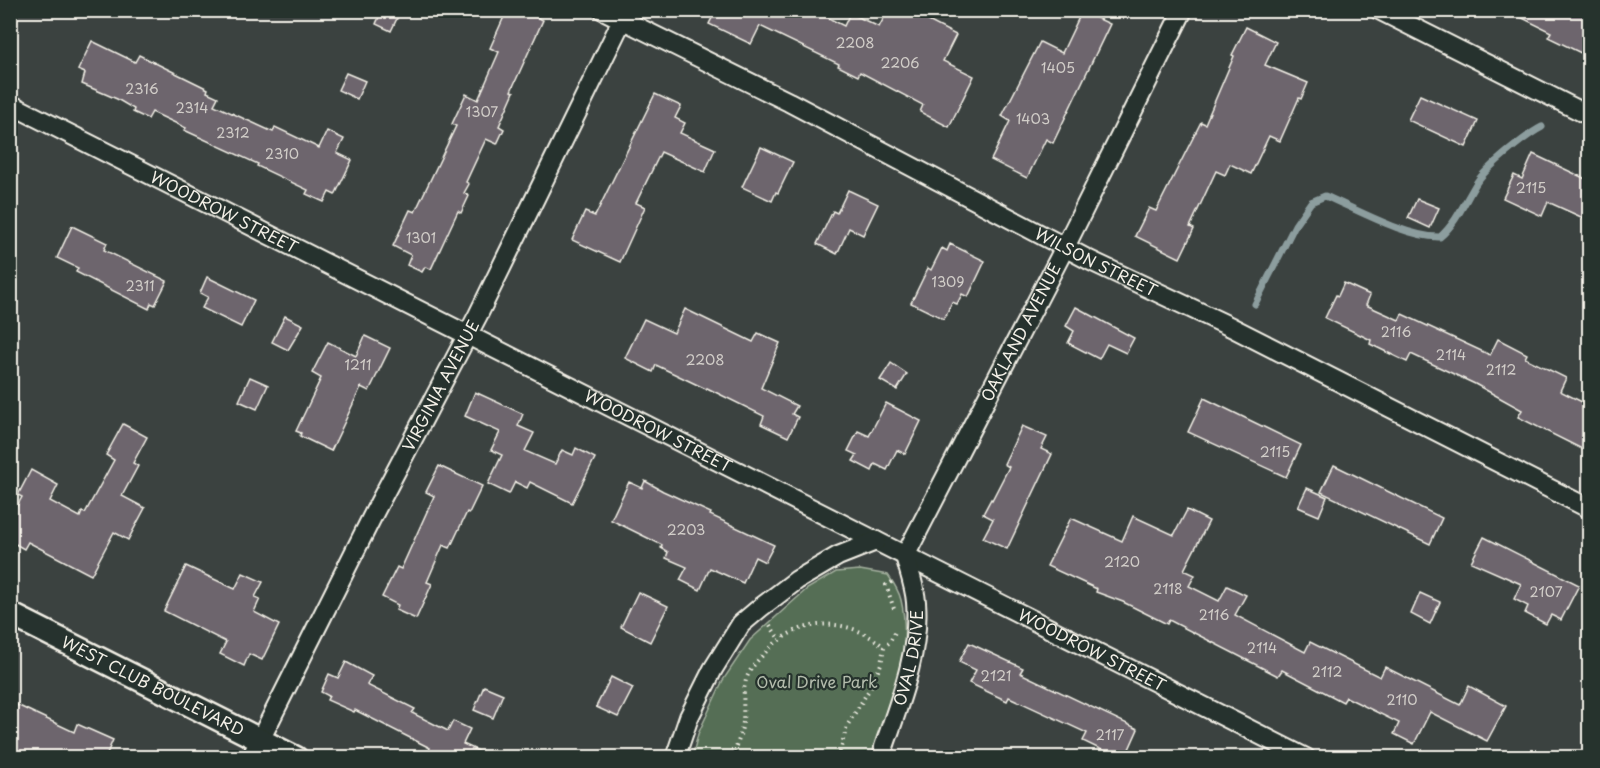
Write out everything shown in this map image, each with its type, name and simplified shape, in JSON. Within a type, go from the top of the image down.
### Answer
[{"type":"street","name":"WILSON STREET","points":[[603,10],[624,15],[1065,247],[1231,327],[1590,509]]},
{"type":"street","name":"OAKLAND AVENUE","points":[[905,556],[1065,247],[1183,10]]},
{"type":"street","points":[[1379,10],[1590,116]]},
{"type":"street","name":"VIRGINIA AVENUE","points":[[255,748],[375,511],[468,336],[624,15]]},
{"type":"street","name":"WOODROW STREET","points":[[10,104],[1306,758]]},
{"type":"street","points":[[675,758],[694,707],[713,669],[741,624],[797,580],[838,556],[876,541]]},
{"type":"street","name":"OVAL DRIVE","points":[[883,758],[884,747],[908,671],[915,639],[916,601],[905,556]]},
{"type":"street","name":"WEST CLUB BOULEVARD","points":[[10,614],[255,748],[296,758]]},
{"type":"path","points":[[892,582],[886,585],[892,599],[896,622]]},
{"type":"path","points":[[732,758],[742,724],[746,679],[758,660],[779,639],[803,627],[822,624],[850,628],[884,646]]},
{"type":"path","points":[[838,758],[847,726],[878,673],[884,646],[890,642],[895,628]]},
{"type":"green space","name":"Oval Drive Park","points":[[860,570],[888,575],[900,597],[904,619],[903,656],[899,674],[873,757],[692,758],[698,734],[723,680],[750,640],[807,589],[836,572]]},
{"type":"building","points":[[382,10],[401,10],[391,31],[376,24]]},
{"type":"building","points":[[507,10],[521,10],[543,20],[511,91],[514,92],[499,126],[504,129],[497,144],[486,139],[466,182],[469,184],[464,193],[469,196],[461,213],[458,211],[431,269],[425,267],[422,272],[407,265],[411,255],[393,246],[410,210],[415,212],[456,126],[452,124],[466,94],[478,100],[499,52],[490,48]]},
{"type":"building","points":[[716,10],[813,10],[844,26],[850,13],[879,27],[888,10],[907,10],[956,35],[943,61],[974,76],[949,127],[920,112],[923,105],[860,72],[858,76],[838,66],[839,64],[760,26],[751,44],[709,24]]},
{"type":"building","points":[[1506,10],[1590,10],[1590,42],[1583,54],[1548,37],[1551,32]]},
{"type":"building","points":[[1082,11],[1110,24],[1053,143],[1046,139],[1027,178],[991,160],[1010,121],[1002,116],[1040,42],[1062,53]]},
{"type":"building","points":[[1246,27],[1276,42],[1265,65],[1308,83],[1280,141],[1269,136],[1251,174],[1230,164],[1225,175],[1216,171],[1190,227],[1194,229],[1180,258],[1135,236],[1149,208],[1156,211],[1201,122],[1205,124],[1234,56],[1232,55]]},
{"type":"building","points":[[92,41],[135,62],[139,55],[208,89],[207,92],[218,97],[214,105],[273,132],[275,127],[319,148],[327,131],[344,139],[337,153],[352,160],[335,195],[329,192],[324,202],[306,194],[308,190],[184,130],[186,128],[152,112],[148,119],[133,112],[134,109],[117,99],[82,84],[85,73],[78,70]]},
{"type":"building","points":[[346,73],[365,81],[357,99],[338,90]]},
{"type":"building","points":[[655,94],[681,106],[675,118],[685,123],[680,133],[715,149],[705,172],[661,152],[636,203],[645,207],[620,262],[572,240],[585,212],[595,216]]},
{"type":"building","points":[[1420,95],[1478,121],[1466,147],[1408,120]]},
{"type":"building","points":[[761,147],[793,162],[772,201],[742,187]]},
{"type":"building","points":[[1533,154],[1590,181],[1590,221],[1548,202],[1542,216],[1503,198],[1514,175],[1522,179]]},
{"type":"building","points":[[848,190],[878,204],[863,235],[849,228],[837,254],[817,244],[833,211],[837,213]]},
{"type":"building","points":[[1417,199],[1439,208],[1430,228],[1408,218]]},
{"type":"building","points":[[72,226],[107,243],[104,250],[167,281],[155,305],[151,303],[149,309],[76,272],[78,268],[57,258]]},
{"type":"building","points":[[950,244],[985,261],[968,297],[962,294],[957,304],[952,302],[944,319],[911,303],[928,268],[931,270],[942,248],[947,251]]},
{"type":"building","points":[[207,277],[254,300],[241,327],[202,308],[208,297],[200,293]]},
{"type":"building","points":[[1344,283],[1370,295],[1366,305],[1399,320],[1402,314],[1490,355],[1498,339],[1527,354],[1525,358],[1566,378],[1560,391],[1590,406],[1590,453],[1518,417],[1522,410],[1475,384],[1411,354],[1407,362],[1370,344],[1371,340],[1325,318]]},
{"type":"building","points":[[1076,307],[1134,338],[1126,353],[1107,344],[1099,359],[1068,343],[1074,331],[1066,326]]},
{"type":"building","points":[[685,309],[753,342],[758,333],[780,343],[761,388],[797,406],[792,414],[798,417],[788,437],[761,424],[764,416],[707,388],[656,365],[653,372],[625,358],[644,319],[674,333]]},
{"type":"building","points":[[285,316],[303,325],[288,350],[272,342]]},
{"type":"building","points":[[365,336],[390,348],[369,391],[361,387],[331,451],[300,436],[301,433],[296,431],[321,378],[312,373],[328,342],[356,356]]},
{"type":"building","points":[[891,363],[907,374],[897,390],[880,380]]},
{"type":"building","points":[[250,377],[268,385],[257,409],[239,401]]},
{"type":"building","points":[[475,392],[523,414],[518,426],[534,433],[525,451],[555,464],[562,450],[573,455],[576,448],[595,458],[572,503],[530,482],[527,488],[515,482],[509,494],[488,484],[502,455],[491,450],[500,432],[465,416]]},
{"type":"building","points":[[1204,398],[1301,445],[1286,477],[1188,432]]},
{"type":"building","points":[[886,403],[921,421],[905,454],[897,450],[887,470],[875,464],[872,471],[853,461],[857,455],[848,451],[858,431],[869,436]]},
{"type":"building","points":[[123,424],[147,437],[133,463],[138,466],[122,496],[145,508],[128,540],[114,532],[91,575],[28,542],[24,549],[10,541],[10,518],[22,497],[18,495],[31,470],[58,485],[50,501],[80,517],[82,512],[85,513],[114,460],[106,455]]},
{"type":"building","points":[[1022,426],[1047,437],[1041,449],[1052,454],[1007,549],[983,538],[993,519],[983,514],[1009,467],[1004,464]]},
{"type":"building","points":[[1334,465],[1442,518],[1430,544],[1321,492]]},
{"type":"building","points":[[439,466],[482,486],[450,548],[443,545],[427,582],[432,584],[416,619],[396,610],[398,605],[382,597],[397,567],[401,569],[434,496],[426,492]]},
{"type":"building","points":[[645,481],[774,545],[765,562],[755,557],[743,583],[710,568],[700,590],[680,580],[687,567],[666,558],[668,552],[661,548],[662,545],[611,520],[629,482],[642,488]]},
{"type":"building","points":[[1307,488],[1327,497],[1319,516],[1298,507]]},
{"type":"building","points":[[1187,510],[1209,521],[1184,570],[1195,575],[1189,586],[1219,601],[1227,586],[1246,595],[1235,615],[1305,652],[1310,642],[1380,677],[1385,667],[1460,705],[1469,686],[1506,706],[1487,741],[1430,712],[1414,744],[1394,734],[1399,723],[1346,697],[1343,702],[1282,670],[1278,676],[1169,620],[1167,624],[1123,602],[1096,592],[1097,589],[1047,566],[1071,518],[1122,541],[1133,516],[1174,535]]},
{"type":"building","points":[[1484,537],[1579,585],[1561,620],[1551,615],[1546,624],[1525,613],[1528,606],[1514,599],[1521,584],[1471,562]]},
{"type":"building","points":[[186,566],[235,589],[243,573],[263,582],[255,597],[260,599],[254,612],[279,625],[262,660],[249,654],[244,666],[220,654],[226,642],[164,611]]},
{"type":"building","points":[[638,592],[668,606],[650,642],[621,627]]},
{"type":"building","points":[[1420,593],[1440,602],[1430,624],[1411,614]]},
{"type":"building","points":[[969,643],[1023,668],[1020,673],[1138,729],[1125,758],[1118,758],[1083,741],[1087,733],[1009,697],[1007,701],[969,683],[976,670],[959,662]]},
{"type":"building","points":[[346,662],[372,676],[367,685],[415,709],[412,713],[448,731],[453,721],[470,729],[463,744],[494,758],[442,758],[429,751],[430,748],[355,710],[354,712],[327,700],[329,696],[321,692],[329,674],[338,678]]},
{"type":"building","points":[[611,677],[633,688],[618,717],[596,707]]},
{"type":"building","points":[[484,686],[503,694],[493,718],[474,710]]},
{"type":"building","points":[[17,705],[74,732],[77,724],[113,740],[105,758],[10,758],[10,719]]},
{"type":"waterway","points":[[1255,304],[1295,225],[1311,202],[1325,196],[1397,228],[1412,233],[1440,237],[1456,218],[1482,176],[1507,152],[1542,127]]}]
